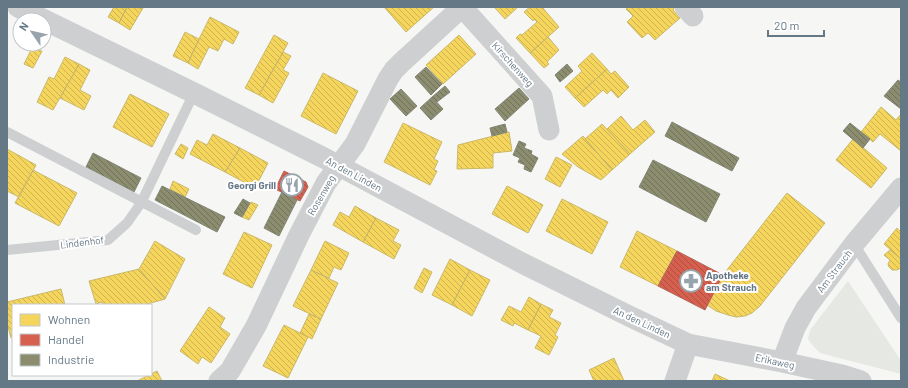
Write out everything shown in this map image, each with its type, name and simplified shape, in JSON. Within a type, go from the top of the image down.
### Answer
[{"type":"street","name":"An den Linden","points":[[18,7],[194,93],[339,166],[522,263],[688,344]]},
{"type":"street","name":"Kirschenweg","points":[[469,9],[542,96],[548,130]]},
{"type":"street","name":"Rosenweg","points":[[219,381],[230,371],[256,326],[299,235],[326,183],[355,144],[388,78],[394,70],[469,9]]},
{"type":"street","name":"Am Strauch","points":[[782,362],[795,328],[806,308],[854,244],[901,188]]},
{"type":"street","name":"Erikaweg","points":[[688,344],[782,362],[861,381]]},
{"type":"street","points":[[675,381],[688,344]]},
{"type":"lane","name":"Lindenhof","points":[[7,250],[108,240],[126,223],[141,202],[194,93]]},
{"type":"lane","points":[[7,132],[196,230]]},
{"type":"lane","points":[[854,244],[901,318]]},
{"type":"shaded area","points":[[848,281],[901,361],[901,374],[820,353],[808,339],[810,330]]},
{"type":"building: Wohnen","points":[[114,7],[127,7],[119,23],[108,17]]},
{"type":"building: Wohnen","points":[[127,7],[143,8],[130,30],[119,23]]},
{"type":"building: Wohnen","points":[[384,7],[434,7],[406,32]]},
{"type":"building: Wohnen","points":[[518,7],[505,19],[495,8]]},
{"type":"building: Wohnen","points":[[530,7],[542,7],[559,27],[530,53],[516,38],[520,34],[522,35],[537,22],[534,19],[533,21],[524,12]]},
{"type":"building: Wohnen","points":[[628,7],[673,7],[673,10],[680,18],[655,40],[648,33],[642,38],[627,22],[633,16],[626,9]]},
{"type":"building: Wohnen","points":[[210,17],[239,32],[233,44],[224,39],[218,51],[209,47],[198,69],[188,63]]},
{"type":"building: Wohnen","points":[[185,32],[199,39],[188,63],[173,56]]},
{"type":"building: Wohnen","points":[[274,35],[288,43],[259,95],[245,88]]},
{"type":"building: Wohnen","points":[[459,35],[476,54],[443,84],[426,65]]},
{"type":"building: Wohnen","points":[[548,37],[559,50],[547,62],[549,64],[544,68],[530,53]]},
{"type":"building: Wohnen","points":[[30,52],[41,52],[33,68],[24,64]]},
{"type":"building: Wohnen","points":[[283,52],[291,56],[283,70],[289,73],[273,103],[259,95]]},
{"type":"building: Wohnen","points":[[592,53],[607,69],[575,98],[565,87],[582,71],[578,66]]},
{"type":"building: Wohnen","points":[[65,57],[79,64],[53,110],[37,102],[49,77],[54,79]]},
{"type":"building: Wohnen","points":[[79,64],[90,70],[80,90],[91,96],[84,110],[60,98]]},
{"type":"building: Wohnen","points":[[607,69],[611,74],[615,71],[629,87],[618,98],[611,90],[607,94],[603,90],[584,107],[575,98]]},
{"type":"building: Wohnen","points":[[323,73],[358,91],[336,134],[301,116]]},
{"type":"building: Wohnen","points":[[130,94],[169,114],[152,147],[113,127]]},
{"type":"building: Wohnen","points":[[881,107],[896,120],[901,114],[901,151],[880,134],[873,142],[861,132]]},
{"type":"building: Wohnen","points":[[621,116],[633,130],[645,120],[655,132],[630,154],[607,129]]},
{"type":"building: Wohnen","points":[[403,123],[442,142],[434,159],[438,161],[434,170],[437,171],[430,185],[384,162]]},
{"type":"building: Wohnen","points":[[602,124],[630,154],[612,170],[585,139]]},
{"type":"building: Wohnen","points":[[509,132],[512,151],[493,153],[493,168],[457,169],[458,145]]},
{"type":"building: Wohnen","points":[[213,134],[240,148],[225,172],[190,154],[197,140],[207,145]]},
{"type":"building: Wohnen","points":[[583,136],[612,170],[601,180],[578,167],[562,154]]},
{"type":"building: Wohnen","points":[[853,139],[887,168],[871,188],[836,160]]},
{"type":"building: Wohnen","points":[[181,144],[188,148],[183,159],[175,154]]},
{"type":"building: Wohnen","points":[[240,148],[268,163],[255,188],[225,172]]},
{"type":"building: Wohnen","points":[[7,149],[36,165],[19,197],[7,191]]},
{"type":"building: Wohnen","points":[[556,157],[572,165],[560,187],[545,179]]},
{"type":"building: Wohnen","points":[[33,170],[77,193],[59,226],[15,203]]},
{"type":"building: Wohnen","points":[[173,181],[189,189],[185,197],[170,189]]},
{"type":"building: Wohnen","points":[[507,186],[543,205],[528,233],[492,214]]},
{"type":"building: Wohnen","points":[[787,193],[825,223],[760,306],[752,313],[745,316],[736,317],[716,311],[707,305],[723,275]]},
{"type":"building: Wohnen","points":[[562,199],[608,222],[592,254],[546,231]]},
{"type":"building: Wohnen","points":[[251,202],[258,205],[249,220],[242,217]]},
{"type":"building: Wohnen","points":[[355,206],[376,218],[363,242],[333,225],[340,212],[349,217]]},
{"type":"building: Wohnen","points":[[376,218],[399,230],[393,241],[401,245],[394,259],[363,242]]},
{"type":"building: Wohnen","points":[[897,228],[901,232],[901,259],[884,244]]},
{"type":"building: Wohnen","points":[[637,231],[677,251],[658,286],[620,267]]},
{"type":"building: Wohnen","points":[[244,232],[272,245],[252,288],[223,274]]},
{"type":"building: Wohnen","points":[[155,241],[185,259],[165,299],[139,269]]},
{"type":"building: Wohnen","points":[[325,241],[349,253],[341,270],[334,267],[329,278],[311,270]]},
{"type":"building: Wohnen","points":[[890,250],[901,259],[901,268],[897,270],[892,270],[889,267],[888,264],[890,260],[884,255]]},
{"type":"building: Wohnen","points":[[450,259],[470,270],[452,305],[432,295]]},
{"type":"building: Wohnen","points":[[424,268],[432,272],[422,293],[414,288]]},
{"type":"building: Wohnen","points":[[139,269],[165,299],[148,304],[103,304],[102,302],[96,304],[89,281]]},
{"type":"building: Wohnen","points":[[311,270],[338,283],[321,319],[293,306]]},
{"type":"building: Wohnen","points":[[470,270],[490,280],[472,316],[452,305]]},
{"type":"building: Wohnen","points":[[61,289],[65,304],[12,304],[11,338],[7,323],[7,302]]},
{"type":"building: Wohnen","points":[[529,297],[541,304],[528,330],[514,323],[513,326],[501,320],[509,306],[521,312]]},
{"type":"building: Wohnen","points":[[541,304],[553,310],[549,317],[561,323],[555,335],[558,337],[549,355],[535,348],[541,336],[528,330]]},
{"type":"building: Wohnen","points":[[209,307],[225,318],[220,327],[230,334],[211,363],[202,357],[198,364],[180,351]]},
{"type":"building: Wohnen","points":[[309,314],[321,319],[312,339],[300,333]]},
{"type":"building: Wohnen","points":[[284,325],[308,337],[288,378],[263,366]]},
{"type":"building: Wohnen","points":[[614,358],[624,381],[594,381],[589,370]]},
{"type":"building: Wohnen","points":[[157,371],[162,381],[137,381],[147,376],[152,376],[152,374]]},
{"type":"building: Wohnen","points":[[715,374],[730,381],[712,381]]},
{"type":"building: Handel","name":"Georgi Grill","points":[[284,171],[306,182],[308,187],[300,201],[275,189]]},
{"type":"building: Handel","name":"Apotheke am Strauch","points":[[677,251],[723,275],[705,310],[658,286]]},
{"type":"building: Industrie","points":[[567,64],[573,71],[560,82],[555,75]]},
{"type":"building: Industrie","points":[[426,67],[442,84],[431,95],[415,77]]},
{"type":"building: Industrie","points":[[898,80],[901,82],[901,109],[884,96]]},
{"type":"building: Industrie","points":[[445,86],[450,92],[437,102],[432,97]]},
{"type":"building: Industrie","points":[[519,88],[529,99],[505,121],[495,109]]},
{"type":"building: Industrie","points":[[401,89],[417,106],[406,116],[390,99]]},
{"type":"building: Industrie","points":[[432,97],[443,109],[431,120],[420,108]]},
{"type":"building: Industrie","points":[[672,122],[739,158],[732,171],[665,136]]},
{"type":"building: Industrie","points":[[850,123],[870,139],[863,148],[843,131]]},
{"type":"building: Industrie","points":[[505,124],[507,132],[492,136],[490,128]]},
{"type":"building: Industrie","points":[[519,141],[526,144],[524,148],[532,151],[531,154],[538,158],[531,172],[524,169],[525,165],[518,162],[520,158],[513,155]]},
{"type":"building: Industrie","points":[[93,153],[141,178],[134,192],[86,167]]},
{"type":"building: Industrie","points":[[653,160],[720,194],[706,222],[639,187]]},
{"type":"building: Industrie","points":[[162,186],[225,217],[217,232],[155,200]]},
{"type":"building: Industrie","points":[[282,192],[297,200],[279,236],[264,228]]},
{"type":"building: Industrie","points":[[243,199],[250,203],[242,217],[234,213]]},
{"type":"place","name":"Georgi Grill","points":[[292,185]]},
{"type":"place","name":"Apotheke am Strauch","points":[[691,281]]}]
